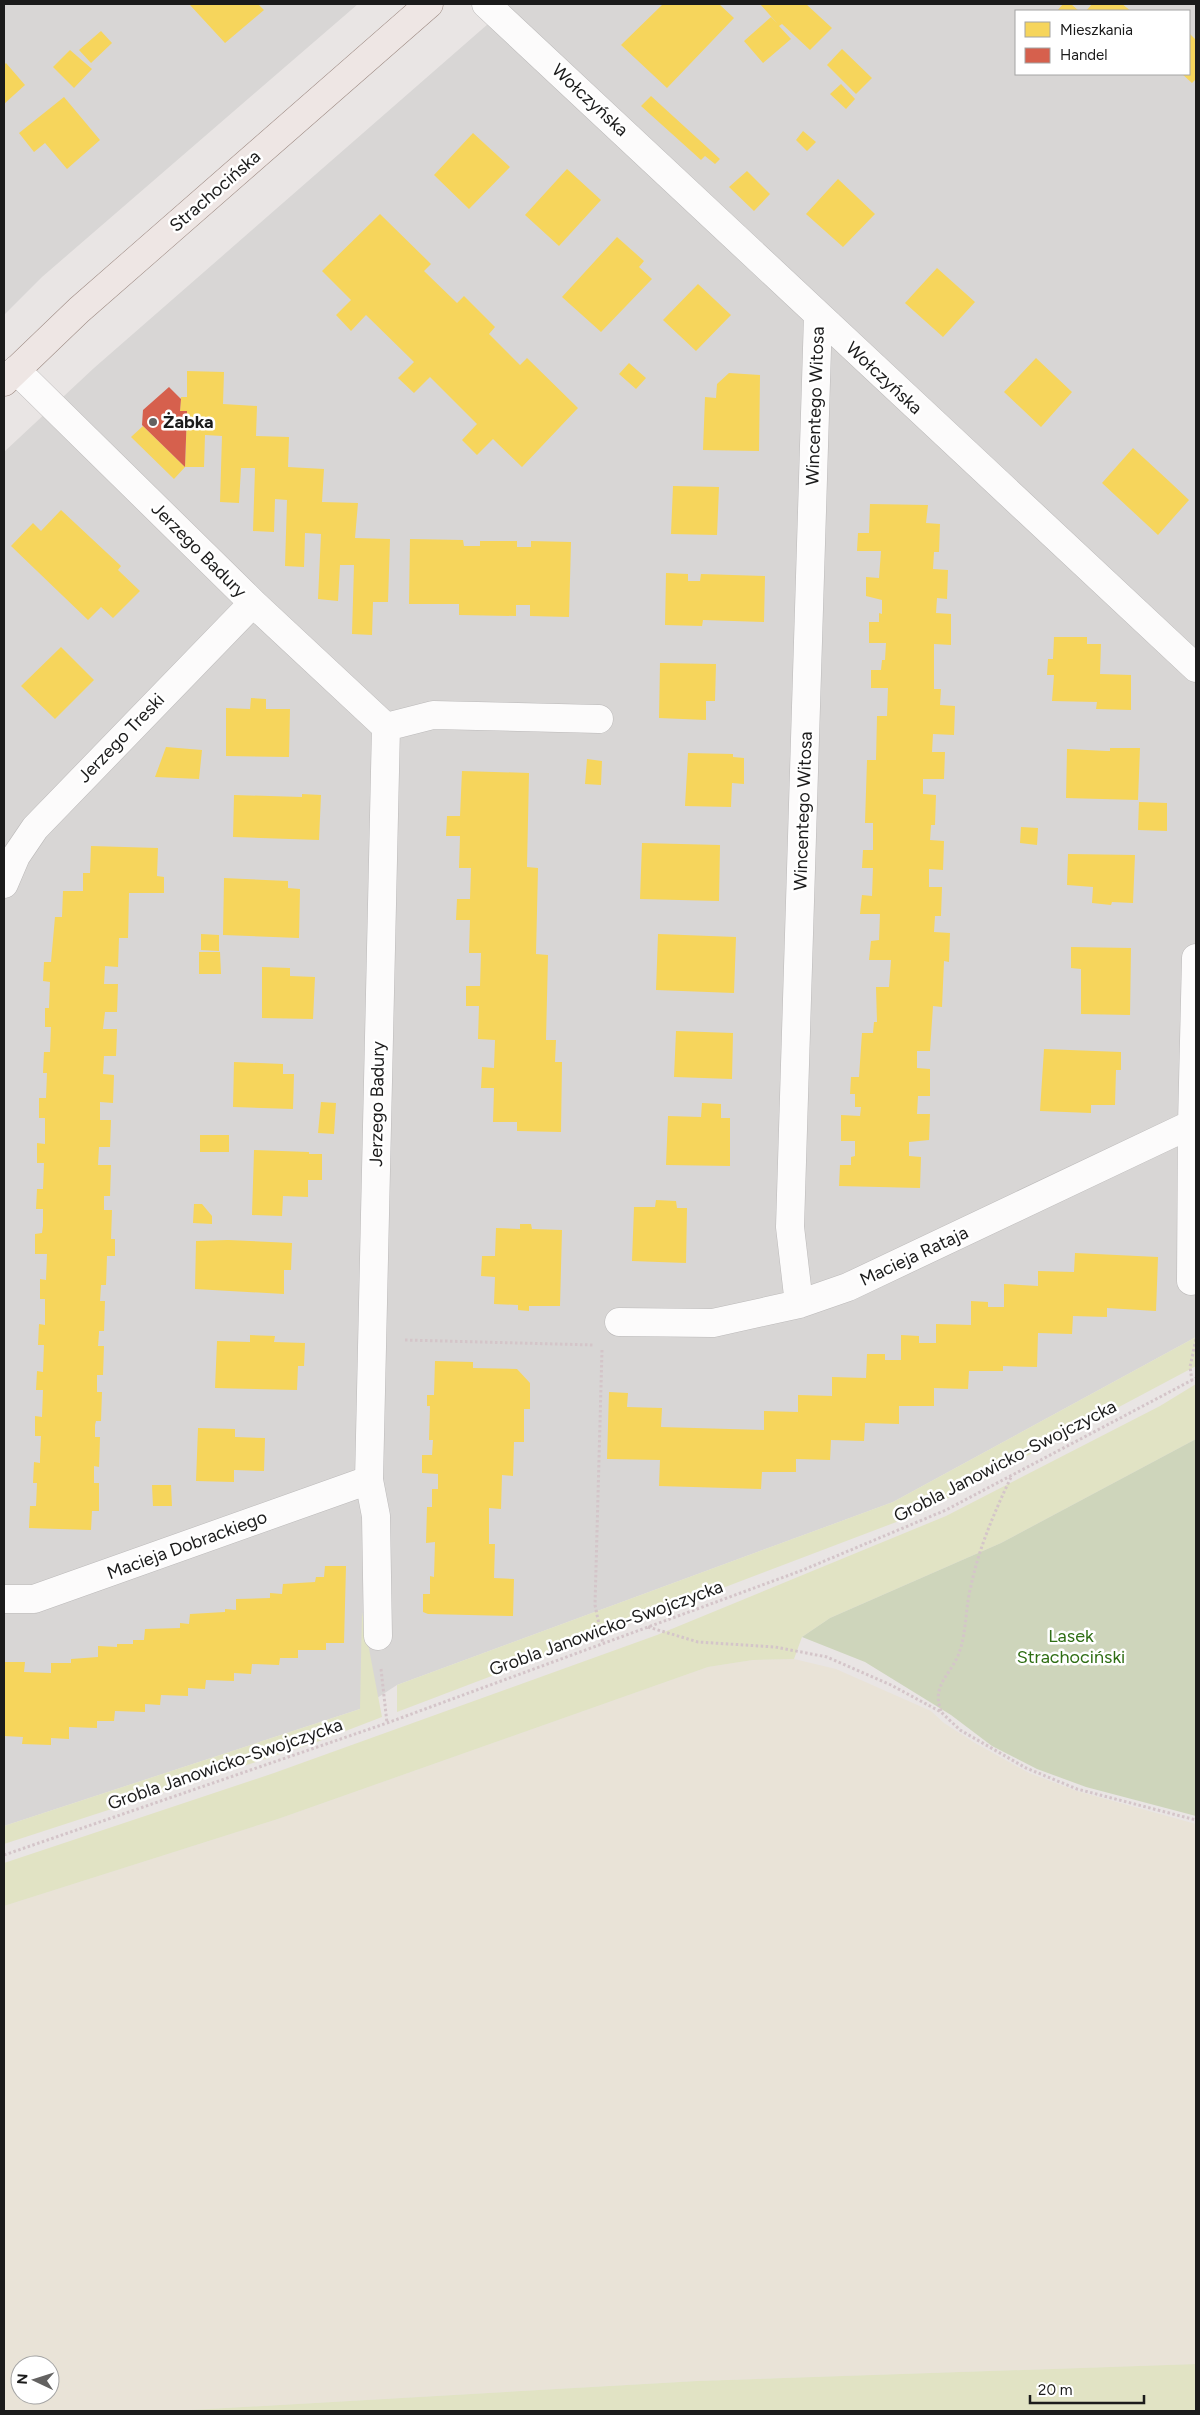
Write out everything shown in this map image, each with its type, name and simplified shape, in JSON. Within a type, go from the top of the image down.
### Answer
[{"type":"main road","name":"Strachocińska","points":[[10,376],[86,304],[430,4]]},
{"type":"street","name":"Wołczyńska","points":[[486,4],[1196,668]]},
{"type":"street","name":"Wincentego Witosa","points":[[799,1304],[790,1227],[818,316]]},
{"type":"street","name":"Jerzego Badury","points":[[10,376],[386,727],[368,1480],[376,1516],[378,1636]]},
{"type":"street","name":"Jerzego Treski","points":[[4,884],[16,856],[35,828],[253,603]]},
{"type":"street","points":[[386,727],[433,715],[599,719]]},
{"type":"street","points":[[1191,1281],[1196,958]]},
{"type":"street","name":"Macieja Rataja","points":[[619,1322],[714,1323],[799,1304],[848,1287],[1192,1124]]},
{"type":"street","name":"Macieja Dobrackiego","points":[[4,1599],[34,1599],[368,1480]]},
{"type":"path","points":[[1192,1381],[1190,1367],[1196,1339]]},
{"type":"path","points":[[371,1340],[602,1346],[595,1604],[603,1644]]},
{"type":"path","name":"Grobla Janowicko-Swojczycka","points":[[4,1855],[387,1723],[821,1563],[946,1510],[1196,1378]]},
{"type":"path","points":[[941,1712],[937,1700],[942,1681],[958,1655],[966,1626],[970,1587],[988,1526],[1012,1474]]},
{"type":"path","points":[[647,1627],[698,1642],[775,1647],[827,1657],[891,1684],[941,1712],[960,1730],[1026,1768],[1078,1789],[1196,1820]]},
{"type":"path","points":[[382,1680],[387,1723]]},
{"type":"shaded area","points":[[4,4],[358,4],[42,277],[4,315]]},
{"type":"shaded area","points":[[511,4],[1196,4],[1196,1337],[893,1502],[397,1685],[360,1709],[4,1826],[4,452],[94,368]]},
{"type":"shaded area","points":[[794,1659],[836,1669],[931,1711],[944,1723],[975,1743],[1029,1773],[1077,1791],[1196,1824],[1196,2364],[697,2381],[174,2411],[4,2411],[4,1906],[278,1819],[708,1667],[753,1660]]},
{"type":"green space","points":[[1196,1337],[1196,1366],[920,1513],[397,1712],[397,1685],[893,1502]]},
{"type":"green space","points":[[1196,1384],[1196,1439],[1001,1543],[830,1618],[802,1637],[794,1659],[753,1660],[708,1667],[278,1819],[4,1906],[4,1863],[274,1773],[657,1635],[946,1516],[1160,1406]]},
{"type":"green space","name":"Lasek Strachociński","points":[[1196,1439],[1196,1816],[1086,1787],[1037,1769],[992,1746],[951,1715],[865,1662],[802,1637],[830,1618],[1001,1543]]},
{"type":"green space","points":[[362,1612],[382,1717],[317,1742],[4,1844],[4,1826],[360,1709]]},
{"type":"green space","points":[[1196,2364],[1196,2411],[174,2411],[697,2381]]},
{"type":"building: Mieszkania","points":[[191,4],[258,4],[264,10],[225,43]]},
{"type":"building: Mieszkania","points":[[663,4],[719,4],[734,18],[667,88],[621,45]]},
{"type":"building: Mieszkania","points":[[760,4],[806,4],[832,28],[810,50],[782,24],[779,26],[791,39],[763,63],[744,41],[771,17],[777,23]]},
{"type":"building: Mieszkania","points":[[1063,4],[1071,4],[1078,10],[1058,10]]},
{"type":"building: Mieszkania","points":[[1092,4],[1122,4],[1130,10],[1087,10]]},
{"type":"building: Mieszkania","points":[[101,31],[112,43],[91,63],[79,50]]},
{"type":"building: Mieszkania","points":[[1190,34],[1196,40],[1196,79],[1192,83],[1183,75],[1190,75]]},
{"type":"building: Mieszkania","points":[[842,49],[872,78],[856,94],[827,65]]},
{"type":"building: Mieszkania","points":[[70,50],[92,69],[74,88],[53,67]]},
{"type":"building: Mieszkania","points":[[6,63],[25,85],[4,104],[4,65]]},
{"type":"building: Mieszkania","points":[[841,84],[855,99],[846,109],[830,94]]},
{"type":"building: Mieszkania","points":[[651,96],[720,159],[715,164],[705,156],[701,160],[641,106]]},
{"type":"building: Mieszkania","points":[[64,97],[100,140],[67,169],[45,143],[34,152],[19,133]]},
{"type":"building: Mieszkania","points":[[803,131],[816,142],[807,151],[796,140]]},
{"type":"building: Mieszkania","points":[[473,133],[510,167],[469,209],[434,175]]},
{"type":"building: Mieszkania","points":[[567,169],[601,200],[559,246],[525,215]]},
{"type":"building: Mieszkania","points":[[747,171],[770,194],[754,211],[729,187]]},
{"type":"building: Mieszkania","points":[[838,179],[875,214],[843,247],[806,214]]},
{"type":"building: Mieszkania","points":[[380,214],[431,264],[424,271],[457,303],[464,296],[495,327],[489,334],[520,365],[527,358],[578,408],[522,467],[493,439],[477,455],[462,440],[477,424],[430,377],[414,393],[398,378],[414,362],[366,315],[351,331],[336,315],[351,300],[322,271]]},
{"type":"building: Mieszkania","points":[[617,237],[644,261],[639,267],[652,279],[601,332],[562,297]]},
{"type":"building: Mieszkania","points":[[937,268],[975,302],[943,337],[905,303]]},
{"type":"building: Mieszkania","points":[[698,284],[731,315],[696,351],[663,320]]},
{"type":"building: Mieszkania","points":[[1036,358],[1072,392],[1041,427],[1004,392]]},
{"type":"building: Mieszkania","points":[[629,363],[646,378],[636,389],[619,374]]},
{"type":"building: Mieszkania","points":[[187,371],[224,372],[223,404],[257,406],[256,436],[289,437],[288,467],[324,469],[322,502],[358,503],[355,538],[390,539],[388,602],[373,602],[372,635],[352,634],[354,565],[340,565],[338,601],[318,599],[321,534],[305,533],[304,567],[285,566],[287,500],[275,499],[274,532],[253,531],[255,468],[241,468],[239,503],[220,502],[222,436],[205,435],[204,467],[185,467],[187,411],[180,411],[181,397],[187,397]]},
{"type":"building: Mieszkania","points":[[729,373],[760,375],[759,451],[703,450],[705,397],[716,398],[717,384]]},
{"type":"building: Mieszkania","points":[[143,426],[185,467],[174,479],[131,437]]},
{"type":"building: Mieszkania","points":[[1133,448],[1189,500],[1158,535],[1102,483]]},
{"type":"building: Mieszkania","points":[[673,486],[719,487],[717,535],[671,534]]},
{"type":"building: Mieszkania","points":[[870,504],[928,505],[926,523],[940,524],[939,552],[934,552],[933,569],[948,570],[947,599],[937,598],[936,613],[951,614],[951,645],[934,644],[934,689],[941,689],[940,705],[955,706],[954,735],[933,734],[932,752],[945,752],[944,779],[923,779],[923,794],[936,795],[935,825],[931,825],[930,840],[944,841],[943,870],[929,869],[929,887],[942,887],[941,916],[935,916],[934,932],[950,933],[949,962],[944,961],[942,1007],[933,1006],[930,1051],[917,1051],[917,1068],[930,1069],[930,1096],[918,1096],[917,1114],[930,1114],[929,1140],[909,1142],[909,1156],[921,1157],[920,1188],[839,1186],[840,1165],[851,1165],[851,1157],[855,1156],[855,1141],[841,1141],[841,1115],[860,1116],[861,1107],[855,1107],[855,1094],[850,1094],[851,1077],[859,1077],[862,1033],[873,1033],[874,1022],[877,1022],[876,987],[889,987],[891,960],[869,960],[871,941],[879,940],[880,914],[860,914],[862,895],[872,896],[873,868],[862,868],[863,850],[873,850],[873,823],[865,823],[867,760],[876,760],[877,716],[887,716],[888,688],[871,688],[871,670],[881,670],[882,660],[885,660],[886,643],[869,643],[869,622],[879,622],[879,613],[882,614],[882,600],[866,596],[866,577],[879,578],[881,551],[857,551],[858,533],[869,533]]},
{"type":"building: Mieszkania","points":[[61,510],[121,566],[118,570],[140,591],[113,618],[101,607],[88,620],[11,546],[33,523],[41,531]]},
{"type":"building: Mieszkania","points":[[410,539],[463,540],[464,546],[480,546],[480,541],[517,541],[517,547],[531,547],[531,541],[571,542],[569,617],[530,616],[530,605],[516,605],[516,616],[459,615],[459,604],[409,604]]},
{"type":"building: Mieszkania","points":[[666,573],[688,574],[688,581],[700,581],[701,574],[765,576],[764,622],[703,620],[702,626],[665,625]]},
{"type":"building: Mieszkania","points":[[1054,637],[1087,637],[1087,644],[1101,644],[1100,674],[1131,675],[1131,710],[1096,709],[1097,702],[1052,701],[1054,675],[1047,675],[1048,659],[1053,659]]},
{"type":"building: Mieszkania","points":[[61,647],[94,680],[55,719],[21,686]]},
{"type":"building: Mieszkania","points":[[660,663],[716,664],[715,701],[706,701],[706,720],[659,718]]},
{"type":"building: Mieszkania","points":[[251,698],[266,699],[266,709],[290,709],[289,757],[226,756],[226,708],[250,709]]},
{"type":"building: Mieszkania","points":[[166,747],[202,750],[199,779],[155,777]]},
{"type":"building: Mieszkania","points":[[1110,748],[1140,748],[1138,800],[1066,798],[1067,749],[1110,751]]},
{"type":"building: Mieszkania","points":[[688,753],[733,754],[733,757],[744,758],[744,784],[732,783],[731,807],[685,806]]},
{"type":"building: Mieszkania","points":[[587,759],[602,761],[601,785],[585,784]]},
{"type":"building: Mieszkania","points":[[462,771],[529,773],[527,867],[538,868],[536,954],[548,955],[546,1040],[556,1040],[555,1062],[562,1062],[561,1132],[517,1131],[517,1122],[493,1122],[494,1088],[481,1088],[482,1067],[494,1068],[495,1040],[478,1039],[479,1006],[466,1006],[466,986],[480,986],[481,953],[469,953],[470,920],[456,920],[457,899],[470,899],[471,868],[459,868],[460,836],[446,836],[447,816],[460,816]]},
{"type":"building: Mieszkania","points":[[302,794],[321,795],[319,840],[233,837],[234,795],[302,797]]},
{"type":"building: Mieszkania","points":[[1139,802],[1167,803],[1167,831],[1138,830]]},
{"type":"building: Mieszkania","points":[[1021,827],[1038,828],[1037,845],[1020,843]]},
{"type":"building: Mieszkania","points":[[642,843],[720,845],[719,901],[640,899]]},
{"type":"building: Mieszkania","points":[[91,846],[158,848],[157,876],[164,877],[164,893],[129,893],[128,938],[119,938],[118,967],[105,966],[104,984],[118,984],[117,1012],[105,1012],[103,1029],[117,1029],[116,1056],[104,1056],[103,1074],[114,1075],[113,1103],[100,1102],[100,1120],[111,1120],[110,1147],[99,1147],[98,1165],[111,1165],[110,1196],[104,1196],[104,1210],[112,1210],[111,1239],[115,1239],[115,1256],[107,1256],[106,1285],[101,1285],[100,1301],[105,1301],[104,1331],[99,1331],[98,1346],[104,1346],[103,1375],[97,1375],[97,1392],[102,1392],[101,1421],[96,1421],[95,1425],[95,1437],[100,1437],[99,1467],[94,1466],[94,1483],[99,1483],[99,1511],[92,1511],[91,1530],[29,1528],[30,1506],[36,1506],[37,1483],[33,1483],[34,1462],[40,1463],[41,1436],[35,1436],[35,1416],[42,1417],[43,1390],[36,1390],[37,1371],[43,1372],[44,1345],[38,1345],[39,1324],[45,1325],[45,1299],[40,1299],[40,1279],[46,1280],[47,1254],[35,1254],[35,1234],[42,1233],[43,1226],[43,1209],[36,1209],[37,1189],[43,1189],[44,1163],[37,1163],[37,1143],[45,1144],[45,1118],[39,1118],[39,1098],[46,1098],[47,1073],[43,1073],[44,1052],[50,1052],[51,1027],[45,1027],[45,1008],[49,1008],[50,982],[43,981],[44,962],[51,962],[55,917],[62,917],[63,891],[83,891],[83,873],[90,873]]},
{"type":"building: Mieszkania","points":[[1068,854],[1135,855],[1133,903],[1112,902],[1111,905],[1092,903],[1093,887],[1067,885]]},
{"type":"building: Mieszkania","points":[[224,878],[288,881],[288,888],[300,889],[299,938],[223,935]]},
{"type":"building: Mieszkania","points":[[201,934],[219,935],[219,951],[201,950]]},
{"type":"building: Mieszkania","points":[[658,934],[736,937],[734,993],[656,990]]},
{"type":"building: Mieszkania","points":[[1071,947],[1131,948],[1130,1015],[1081,1014],[1081,969],[1071,968]]},
{"type":"building: Mieszkania","points":[[199,952],[220,952],[221,974],[199,974]]},
{"type":"building: Mieszkania","points":[[262,967],[290,968],[290,976],[315,977],[313,1019],[262,1018]]},
{"type":"building: Mieszkania","points":[[676,1031],[733,1033],[732,1079],[674,1077]]},
{"type":"building: Mieszkania","points":[[1044,1049],[1121,1052],[1121,1070],[1116,1070],[1115,1105],[1091,1105],[1091,1113],[1040,1111]]},
{"type":"building: Mieszkania","points":[[234,1062],[283,1064],[283,1074],[294,1074],[293,1109],[233,1107]]},
{"type":"building: Mieszkania","points":[[321,1102],[336,1103],[334,1134],[318,1133]]},
{"type":"building: Mieszkania","points":[[702,1103],[721,1104],[721,1118],[730,1118],[730,1166],[666,1165],[668,1116],[701,1117]]},
{"type":"building: Mieszkania","points":[[200,1135],[229,1135],[229,1152],[200,1152]]},
{"type":"building: Mieszkania","points":[[254,1150],[322,1154],[322,1180],[308,1180],[308,1197],[283,1196],[282,1216],[252,1215]]},
{"type":"building: Mieszkania","points":[[656,1200],[676,1201],[677,1208],[687,1208],[686,1263],[632,1261],[634,1207],[655,1207]]},
{"type":"building: Mieszkania","points":[[194,1204],[202,1204],[212,1216],[212,1224],[193,1223]]},
{"type":"building: Mieszkania","points":[[520,1224],[531,1224],[532,1229],[562,1230],[560,1306],[529,1306],[529,1311],[518,1310],[518,1305],[494,1304],[495,1277],[481,1276],[482,1256],[495,1256],[496,1228],[520,1229]]},
{"type":"building: Mieszkania","points":[[228,1240],[292,1243],[291,1270],[284,1270],[284,1294],[195,1289],[196,1241]]},
{"type":"building: Mieszkania","points":[[1075,1253],[1158,1257],[1156,1311],[1107,1308],[1107,1317],[1073,1316],[1072,1334],[1038,1333],[1037,1367],[1003,1366],[1003,1371],[969,1371],[968,1389],[934,1388],[934,1406],[899,1406],[899,1424],[865,1423],[864,1441],[831,1440],[830,1460],[796,1459],[796,1472],[762,1472],[761,1489],[659,1486],[660,1460],[607,1459],[609,1392],[628,1393],[627,1407],[662,1408],[661,1427],[764,1430],[764,1411],[798,1412],[798,1395],[832,1396],[832,1377],[866,1378],[867,1354],[885,1354],[885,1360],[901,1360],[901,1335],[919,1336],[919,1343],[936,1343],[936,1324],[971,1325],[971,1301],[988,1302],[988,1307],[1004,1307],[1004,1284],[1038,1286],[1038,1271],[1074,1272]]},
{"type":"building: Mieszkania","points":[[250,1335],[275,1336],[274,1342],[305,1343],[304,1366],[298,1366],[297,1390],[215,1388],[217,1341],[250,1342]]},
{"type":"building: Mieszkania","points":[[435,1361],[473,1362],[473,1368],[517,1369],[530,1383],[530,1409],[524,1409],[524,1442],[514,1442],[513,1476],[502,1475],[501,1509],[489,1508],[489,1544],[495,1544],[494,1578],[514,1579],[513,1616],[428,1614],[423,1612],[423,1594],[430,1594],[430,1576],[434,1577],[435,1542],[426,1543],[427,1507],[432,1507],[432,1489],[438,1489],[438,1474],[422,1473],[422,1455],[432,1455],[433,1440],[429,1440],[430,1406],[427,1406],[427,1395],[434,1395]]},
{"type":"building: Mieszkania","points":[[198,1428],[235,1429],[235,1437],[265,1438],[264,1471],[234,1470],[234,1482],[196,1481]]},
{"type":"building: Mieszkania","points":[[152,1485],[171,1485],[172,1506],[153,1506]]},
{"type":"building: Mieszkania","points":[[325,1566],[346,1566],[344,1643],[326,1643],[326,1650],[298,1650],[298,1658],[280,1658],[279,1665],[252,1664],[251,1674],[234,1673],[234,1681],[206,1680],[205,1689],[188,1688],[188,1696],[161,1695],[160,1705],[145,1704],[145,1712],[115,1711],[114,1721],[97,1721],[97,1728],[69,1727],[69,1739],[51,1738],[51,1745],[22,1744],[23,1737],[4,1736],[4,1662],[25,1662],[24,1672],[51,1673],[51,1663],[71,1663],[71,1659],[98,1657],[98,1646],[117,1647],[117,1644],[133,1644],[133,1640],[144,1640],[145,1629],[180,1628],[180,1623],[189,1624],[190,1614],[225,1612],[225,1609],[236,1610],[236,1599],[270,1598],[270,1593],[282,1594],[283,1584],[315,1582],[316,1577],[324,1577]]},
{"type":"building: Handel","points":[[169,387],[181,399],[180,411],[187,411],[185,467],[142,425],[143,410]]},
{"type":"place","name":"Żabka","points":[[153,422]]}]
